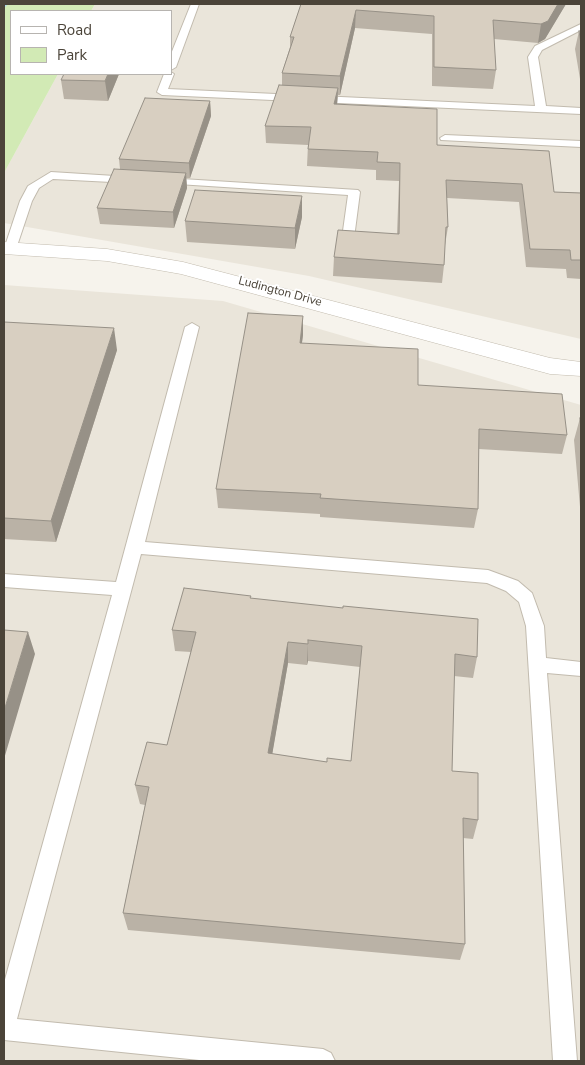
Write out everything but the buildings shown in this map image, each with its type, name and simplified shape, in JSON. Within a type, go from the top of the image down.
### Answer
[{"type":"street","name":"Ludington Drive","points":[[7,249],[108,256],[184,268],[550,366],[581,380]]},
{"type":"street","name":"Ludington Drive","points":[[550,366],[581,369]]},
{"type":"lane","points":[[172,64],[195,4]]},
{"type":"lane","points":[[540,109],[533,57],[538,48],[581,27]]},
{"type":"lane","points":[[169,75],[162,92],[581,111]]},
{"type":"lane","points":[[445,138],[581,144]]},
{"type":"lane","points":[[7,249],[34,186],[50,175],[139,180]]},
{"type":"lane","points":[[159,181],[354,192],[348,238]]},
{"type":"lane","points":[[4,1024],[135,547],[192,327]]},
{"type":"lane","points":[[135,547],[488,576],[512,586],[526,598],[535,626],[565,1061]]},
{"type":"lane","points":[[4,580],[122,589]]},
{"type":"lane","points":[[538,665],[581,669]]},
{"type":"lane","points":[[4,1029],[323,1061]]},
{"type":"shaded area","points":[[95,4],[581,4],[581,339],[309,276],[4,223],[4,173],[57,75],[172,75],[172,10],[92,10]]},
{"type":"shaded area","points":[[4,285],[223,301],[581,405],[581,1061],[4,1061]]},
{"type":"green space","points":[[4,4],[95,4],[92,10],[10,10],[10,75],[57,75],[4,173]]}]
